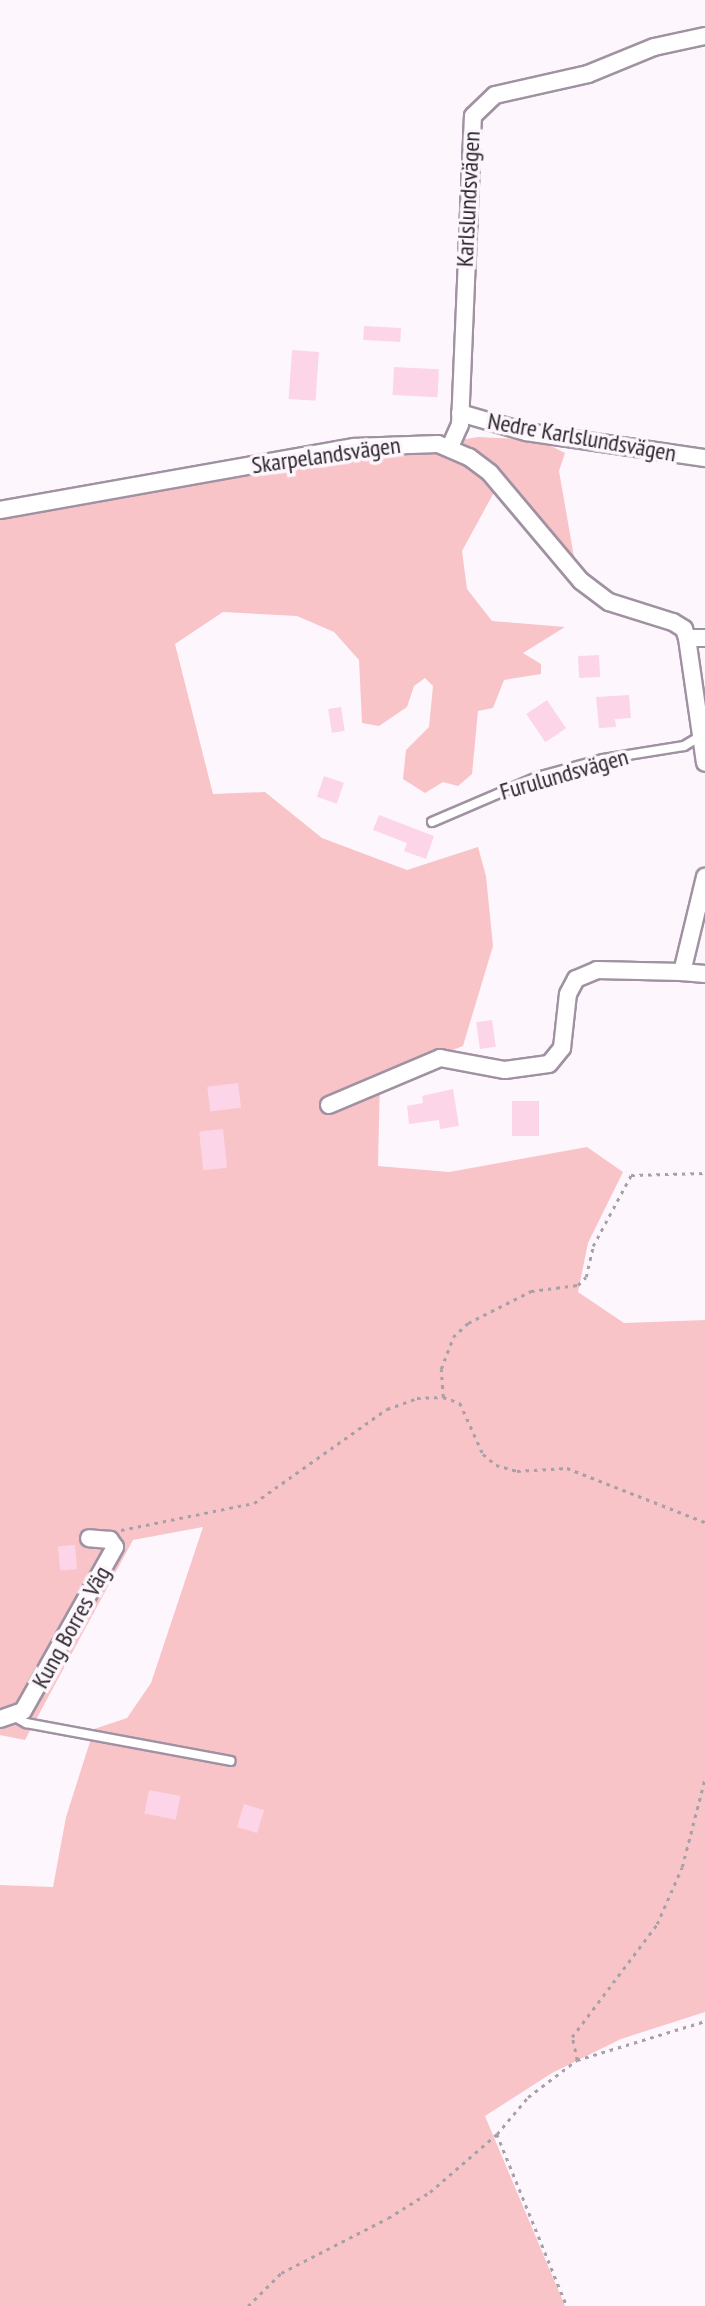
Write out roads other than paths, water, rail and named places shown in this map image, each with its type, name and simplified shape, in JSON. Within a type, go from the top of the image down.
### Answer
[{"type":"street","name":"Karlslundsvägen","points":[[450,447],[460,413],[473,116],[495,95],[588,74],[654,47],[705,36]]},
{"type":"street","name":"Nedre Karlslundsvägen","points":[[460,413],[526,432],[705,458]]},
{"type":"street","name":"Skarpelandsvägen","points":[[0,510],[354,447],[398,442],[450,447],[490,472],[581,580],[610,601],[673,622],[684,629],[687,638]]},
{"type":"street","points":[[705,638],[687,638],[699,737],[705,763]]},
{"type":"street","points":[[682,972],[705,877]]},
{"type":"street","points":[[329,1105],[440,1058],[505,1070],[549,1063],[562,1048],[568,994],[576,979],[597,970],[705,974]]},
{"type":"street","name":"Kung Borres Väg","points":[[7,1718],[27,1705],[116,1547],[110,1540],[89,1538]]},
{"type":"lane","name":"Furulundsvägen","points":[[432,822],[537,777],[603,759],[684,746],[699,737]]},
{"type":"lane","points":[[7,1718],[231,1761]]}]
